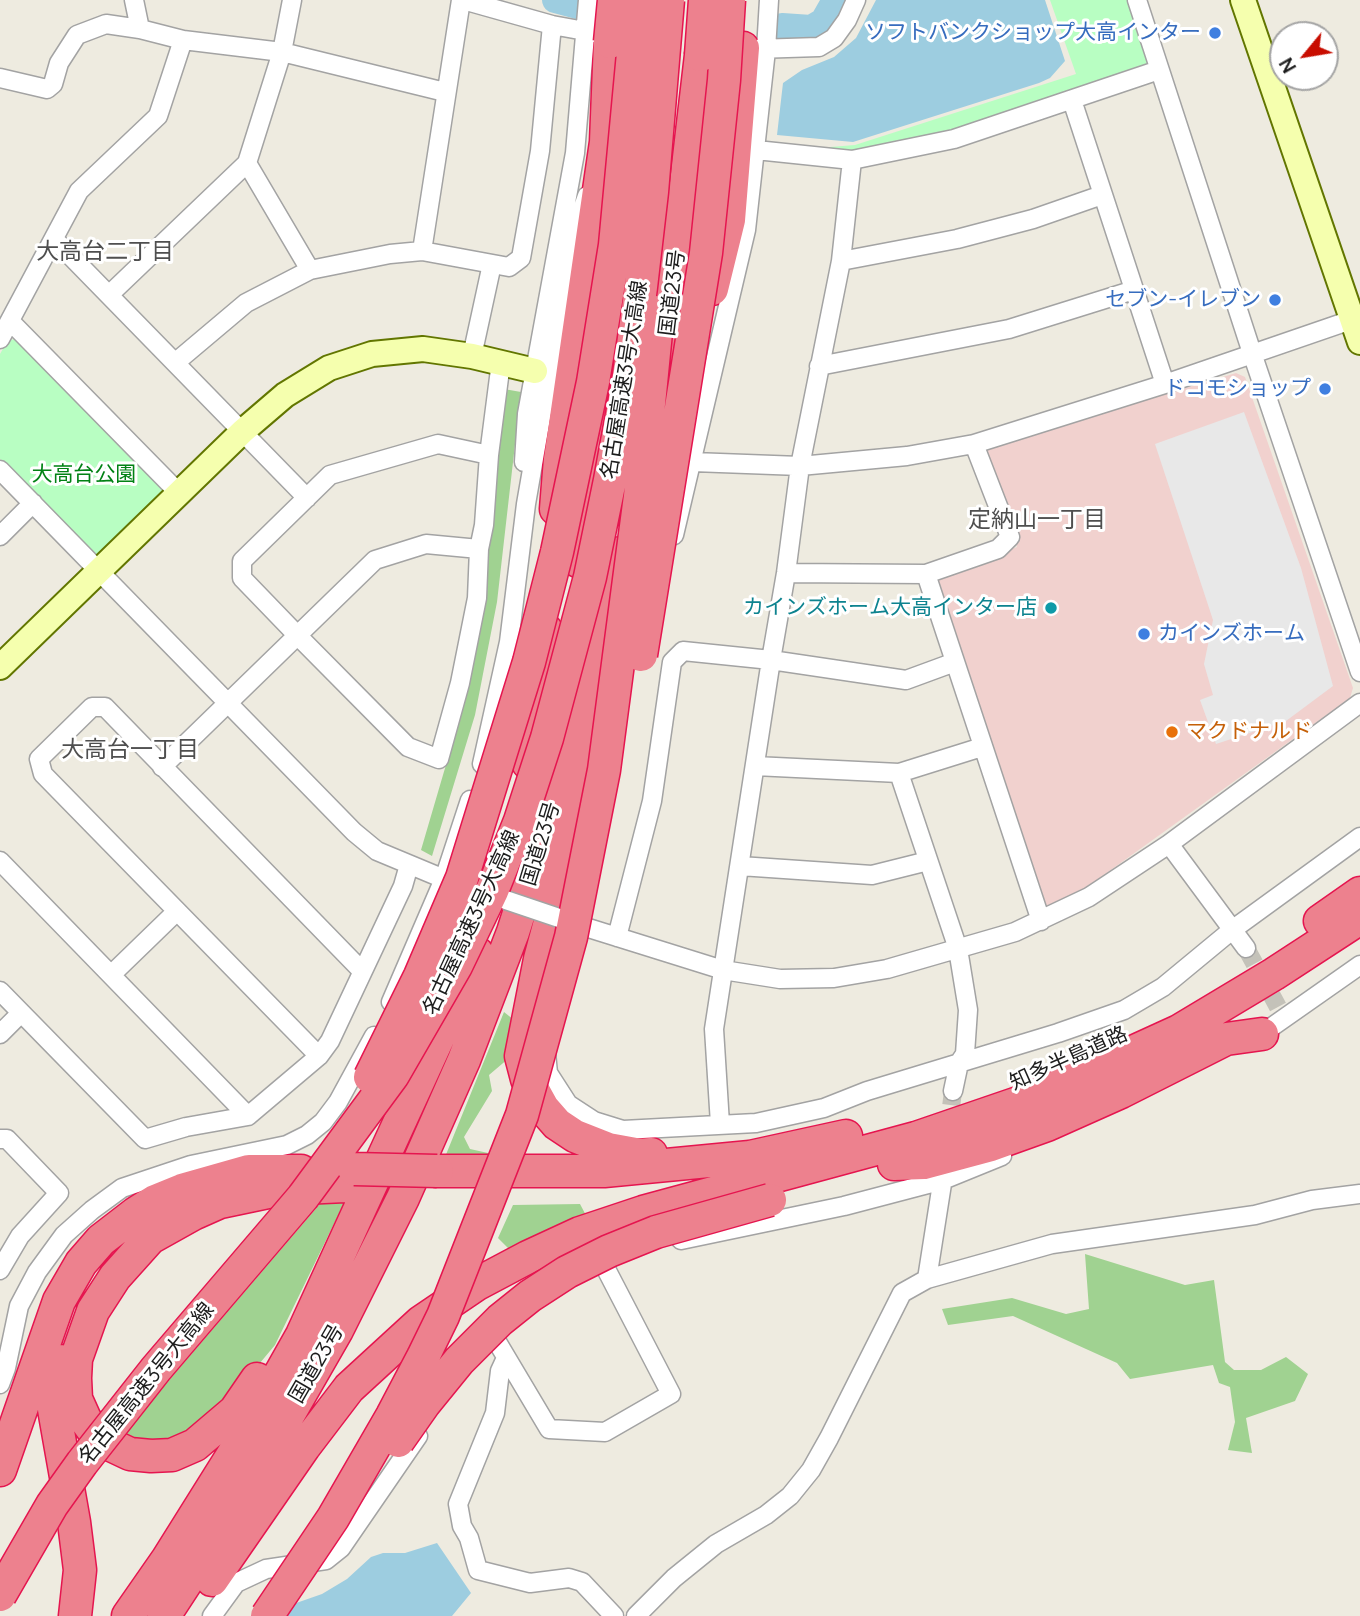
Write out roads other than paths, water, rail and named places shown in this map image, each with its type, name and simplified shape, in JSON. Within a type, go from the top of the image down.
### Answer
[{"type":"highway","points":[[523,795],[541,687],[560,458],[606,142],[598,37],[614,0]]},
{"type":"highway","points":[[257,1251],[304,1175],[351,1110],[379,1062],[462,878],[494,782],[557,552],[593,382],[615,245],[638,0]]},
{"type":"highway","name":"国道23号","points":[[128,1616],[167,1560],[249,1429],[302,1335],[487,929],[523,795],[583,538],[622,282],[652,0]]},
{"type":"highway","name":"名古屋高速3号大高線","points":[[0,1595],[52,1505],[82,1463],[156,1369],[335,1156],[393,1075],[422,1029],[492,891],[524,809],[550,726],[590,577],[628,382],[650,206],[668,0]]},
{"type":"highway","name":"名古屋高速3号大高線","points":[[267,1616],[333,1518],[392,1416],[452,1295],[522,1115],[571,937],[606,758],[640,496],[680,90],[686,0]]},
{"type":"highway","name":"国道23号","points":[[164,1616],[236,1506],[337,1330],[409,1185],[464,1060],[513,932],[598,652],[664,367],[701,55],[705,0]]},
{"type":"highway","points":[[522,1115],[542,1078],[582,941],[612,818],[657,566],[706,253],[724,80],[729,0]]},
{"type":"highway","points":[[664,367],[712,289],[727,232],[755,49],[747,0]]},
{"type":"highway","points":[[598,652],[607,684],[578,818],[540,959],[526,1025],[522,1056],[527,1079],[543,1108],[557,1124],[575,1136],[608,1149],[640,1155],[697,1149],[750,1157]]},
{"type":"highway","name":"知多半島道路","points":[[750,1157],[926,1115],[1053,1069],[1120,1038],[1213,988],[1319,922],[1360,893]]},
{"type":"highway","name":"知多半島道路","points":[[796,1170],[979,1118],[1030,1099],[1137,1052],[1179,1031],[1275,974],[1360,918]]},
{"type":"highway","points":[[273,1616],[333,1538],[424,1404],[459,1361],[500,1320],[567,1272],[609,1251],[656,1233],[894,1164],[1025,1118],[1138,1069],[1266,1003],[1360,940]]},
{"type":"highway","points":[[894,1164],[924,1163],[991,1145],[1036,1129],[1121,1092],[1226,1039],[1275,1020]]},
{"type":"highway","points":[[432,1179],[604,1171],[750,1157]]},
{"type":"highway","points":[[0,1470],[59,1301],[81,1263],[101,1240],[136,1213],[155,1201],[182,1190],[249,1171],[432,1179],[562,1191],[723,1182],[796,1170]]},
{"type":"highway","points":[[188,1616],[304,1447],[349,1388],[421,1322],[477,1284],[528,1256],[580,1233],[643,1212],[796,1170]]},
{"type":"highway","points":[[75,1616],[80,1570],[54,1409],[54,1386],[75,1314],[99,1274],[128,1242],[157,1219],[190,1199],[248,1181],[293,1171]]},
{"type":"highway","points":[[0,1429],[40,1308],[67,1254],[92,1225],[159,1174]]},
{"type":"highway","points":[[302,1335],[255,1382],[235,1411],[213,1432],[195,1445],[172,1455],[130,1454],[113,1446],[95,1433],[76,1399],[76,1359],[93,1311],[115,1276],[150,1238],[192,1214],[239,1197],[350,1177]]},
{"type":"street","points":[[134,0],[140,29]]},
{"type":"street","points":[[110,294],[247,163],[282,52],[292,0]]},
{"type":"street","points":[[422,251],[445,92],[462,0],[598,37],[755,49],[819,47],[834,38],[847,20],[856,0]]},
{"type":"street","points":[[526,504],[524,455],[527,414],[598,37],[588,0]]},
{"type":"street","points":[[769,0],[755,49],[755,150],[746,230],[665,571],[599,775],[565,921],[544,1038],[548,1073],[568,1104],[594,1121],[623,1130],[756,1123],[824,1108],[867,1091],[1124,1010],[1163,987],[1232,930],[1360,836]]},
{"type":"street","points":[[693,462],[800,466],[907,456],[974,444],[1165,384],[1252,353],[1358,327],[1243,0]]},
{"type":"street","points":[[1144,2],[1159,70],[1360,672]]},
{"type":"street","points":[[0,78],[47,89],[53,84],[59,63],[77,35],[106,24],[183,40],[282,52],[445,92]]},
{"type":"street","points":[[176,362],[246,303],[310,270],[390,254],[422,251],[509,267],[521,258],[540,151],[552,25]]},
{"type":"street","points":[[0,339],[79,191],[158,116],[183,40]]},
{"type":"street","points":[[755,150],[852,160],[954,139],[1159,70]]},
{"type":"street","points":[[1072,100],[1165,384]]},
{"type":"street","points":[[0,1384],[19,1306],[37,1272],[64,1235],[122,1188],[191,1165],[287,1145],[307,1135],[323,1122],[338,1102],[386,1014],[447,880],[485,758],[509,642],[526,504],[577,224],[606,142]]},
{"type":"street","points":[[720,1124],[714,1029],[786,573],[800,466],[841,261],[852,160]]},
{"type":"street","points":[[247,163],[310,270]]},
{"type":"street","points":[[841,261],[970,235],[1033,219],[1102,195]]},
{"type":"street","points":[[54,240],[110,294],[307,498]]},
{"type":"street","points":[[472,356],[492,264]]},
{"type":"street","points":[[819,366],[1010,329],[1134,290]]},
{"type":"street","points":[[10,321],[179,493]]},
{"type":"street","points":[[0,667],[243,431],[285,395],[329,368],[372,354],[423,349],[472,356],[535,371]]},
{"type":"street","points":[[489,454],[438,444],[330,475],[242,561],[242,578],[408,747],[439,759],[460,682],[477,598],[479,549],[484,525],[489,454],[501,362]]},
{"type":"street","points":[[786,573],[926,574],[998,549],[1010,537],[974,444]]},
{"type":"street","points":[[0,470],[354,832],[377,850],[447,880],[565,921],[723,970],[780,979],[834,978],[887,969],[1041,922],[1089,897],[1169,844],[1360,703]]},
{"type":"street","points":[[0,536],[33,503]]},
{"type":"street","points":[[162,767],[375,559],[426,544],[479,549]]},
{"type":"street","points":[[926,574],[1041,922]]},
{"type":"street","points":[[617,937],[652,801],[672,662],[683,650],[906,680],[955,662]]},
{"type":"street","points":[[319,1056],[43,774],[39,759],[92,707],[105,707],[362,971]]},
{"type":"street","points":[[755,766],[899,773],[982,747]]},
{"type":"street","points":[[899,773],[958,949],[968,1010],[965,1054],[959,1063],[953,1091]]},
{"type":"street","points":[[1169,844],[1246,948]]},
{"type":"street","points":[[0,861],[248,1115]]},
{"type":"street","points":[[740,866],[872,875],[928,861]]},
{"type":"street","points":[[0,991],[145,1139],[186,1127],[248,1115],[319,1056],[330,1041],[403,886],[409,865]]},
{"type":"street","points":[[112,974],[176,912]]},
{"type":"street","points":[[212,1616],[236,1583],[266,1569],[326,1560],[341,1548],[426,1423],[496,1340],[544,1303],[605,1267],[680,1241],[844,1206],[943,1176],[1112,1111],[1174,1082],[1360,965]]},
{"type":"street","points":[[0,1034],[21,1013]]},
{"type":"street","points":[[0,1139],[7,1139],[59,1193],[20,1236],[0,1270]]},
{"type":"street","points":[[927,1279],[943,1176]]},
{"type":"street","points":[[636,1616],[674,1578],[716,1544],[766,1515],[790,1496],[811,1470],[829,1438],[901,1293],[927,1279],[1052,1244],[1255,1214],[1312,1200],[1360,1194]]},
{"type":"street","points":[[496,1340],[549,1429],[605,1432],[671,1394],[605,1267]]},
{"type":"street","points":[[506,1358],[500,1371],[495,1413],[458,1504],[462,1526],[469,1538],[478,1570],[530,1583],[569,1578],[582,1582],[614,1616]]},
{"type":"water","points":[[876,0],[1045,0],[1065,61],[1050,78],[1039,83],[853,142],[777,135],[783,83],[802,70],[834,57],[856,38]]},
{"type":"water","points":[[437,1543],[471,1593],[452,1616],[259,1616],[322,1594],[347,1579],[371,1557],[383,1553],[405,1553]]},
{"type":"waterway","points":[[555,0],[581,7]]},
{"type":"waterway","points":[[782,26],[811,28],[823,21],[835,0]]},
{"type":"tunnel","points":[[1246,948],[1278,1007]]},
{"type":"tunnel","points":[[948,1132],[953,1091]]},
{"type":"place","name":"ソフトバンクショップ大高インター","points":[[1215,33]]},
{"type":"place","name":"セブン-イレブン","points":[[1275,300]]},
{"type":"place","name":"ドコモショップ","points":[[1325,389]]},
{"type":"place","name":"カインズホーム大高インター店","points":[[1051,608]]},
{"type":"place","name":"カインズホーム","points":[[1144,634]]},
{"type":"place","name":"マクドナルド","points":[[1172,732]]},
{"type":"district","name":"大高台二丁目","points":[[105,253]]},
{"type":"district","name":"定納山一丁目","points":[[1037,521]]},
{"type":"district","name":"大高台一丁目","points":[[130,751]]},
{"type":"park label","name":"大高台公園","points":[[84,475]]}]
